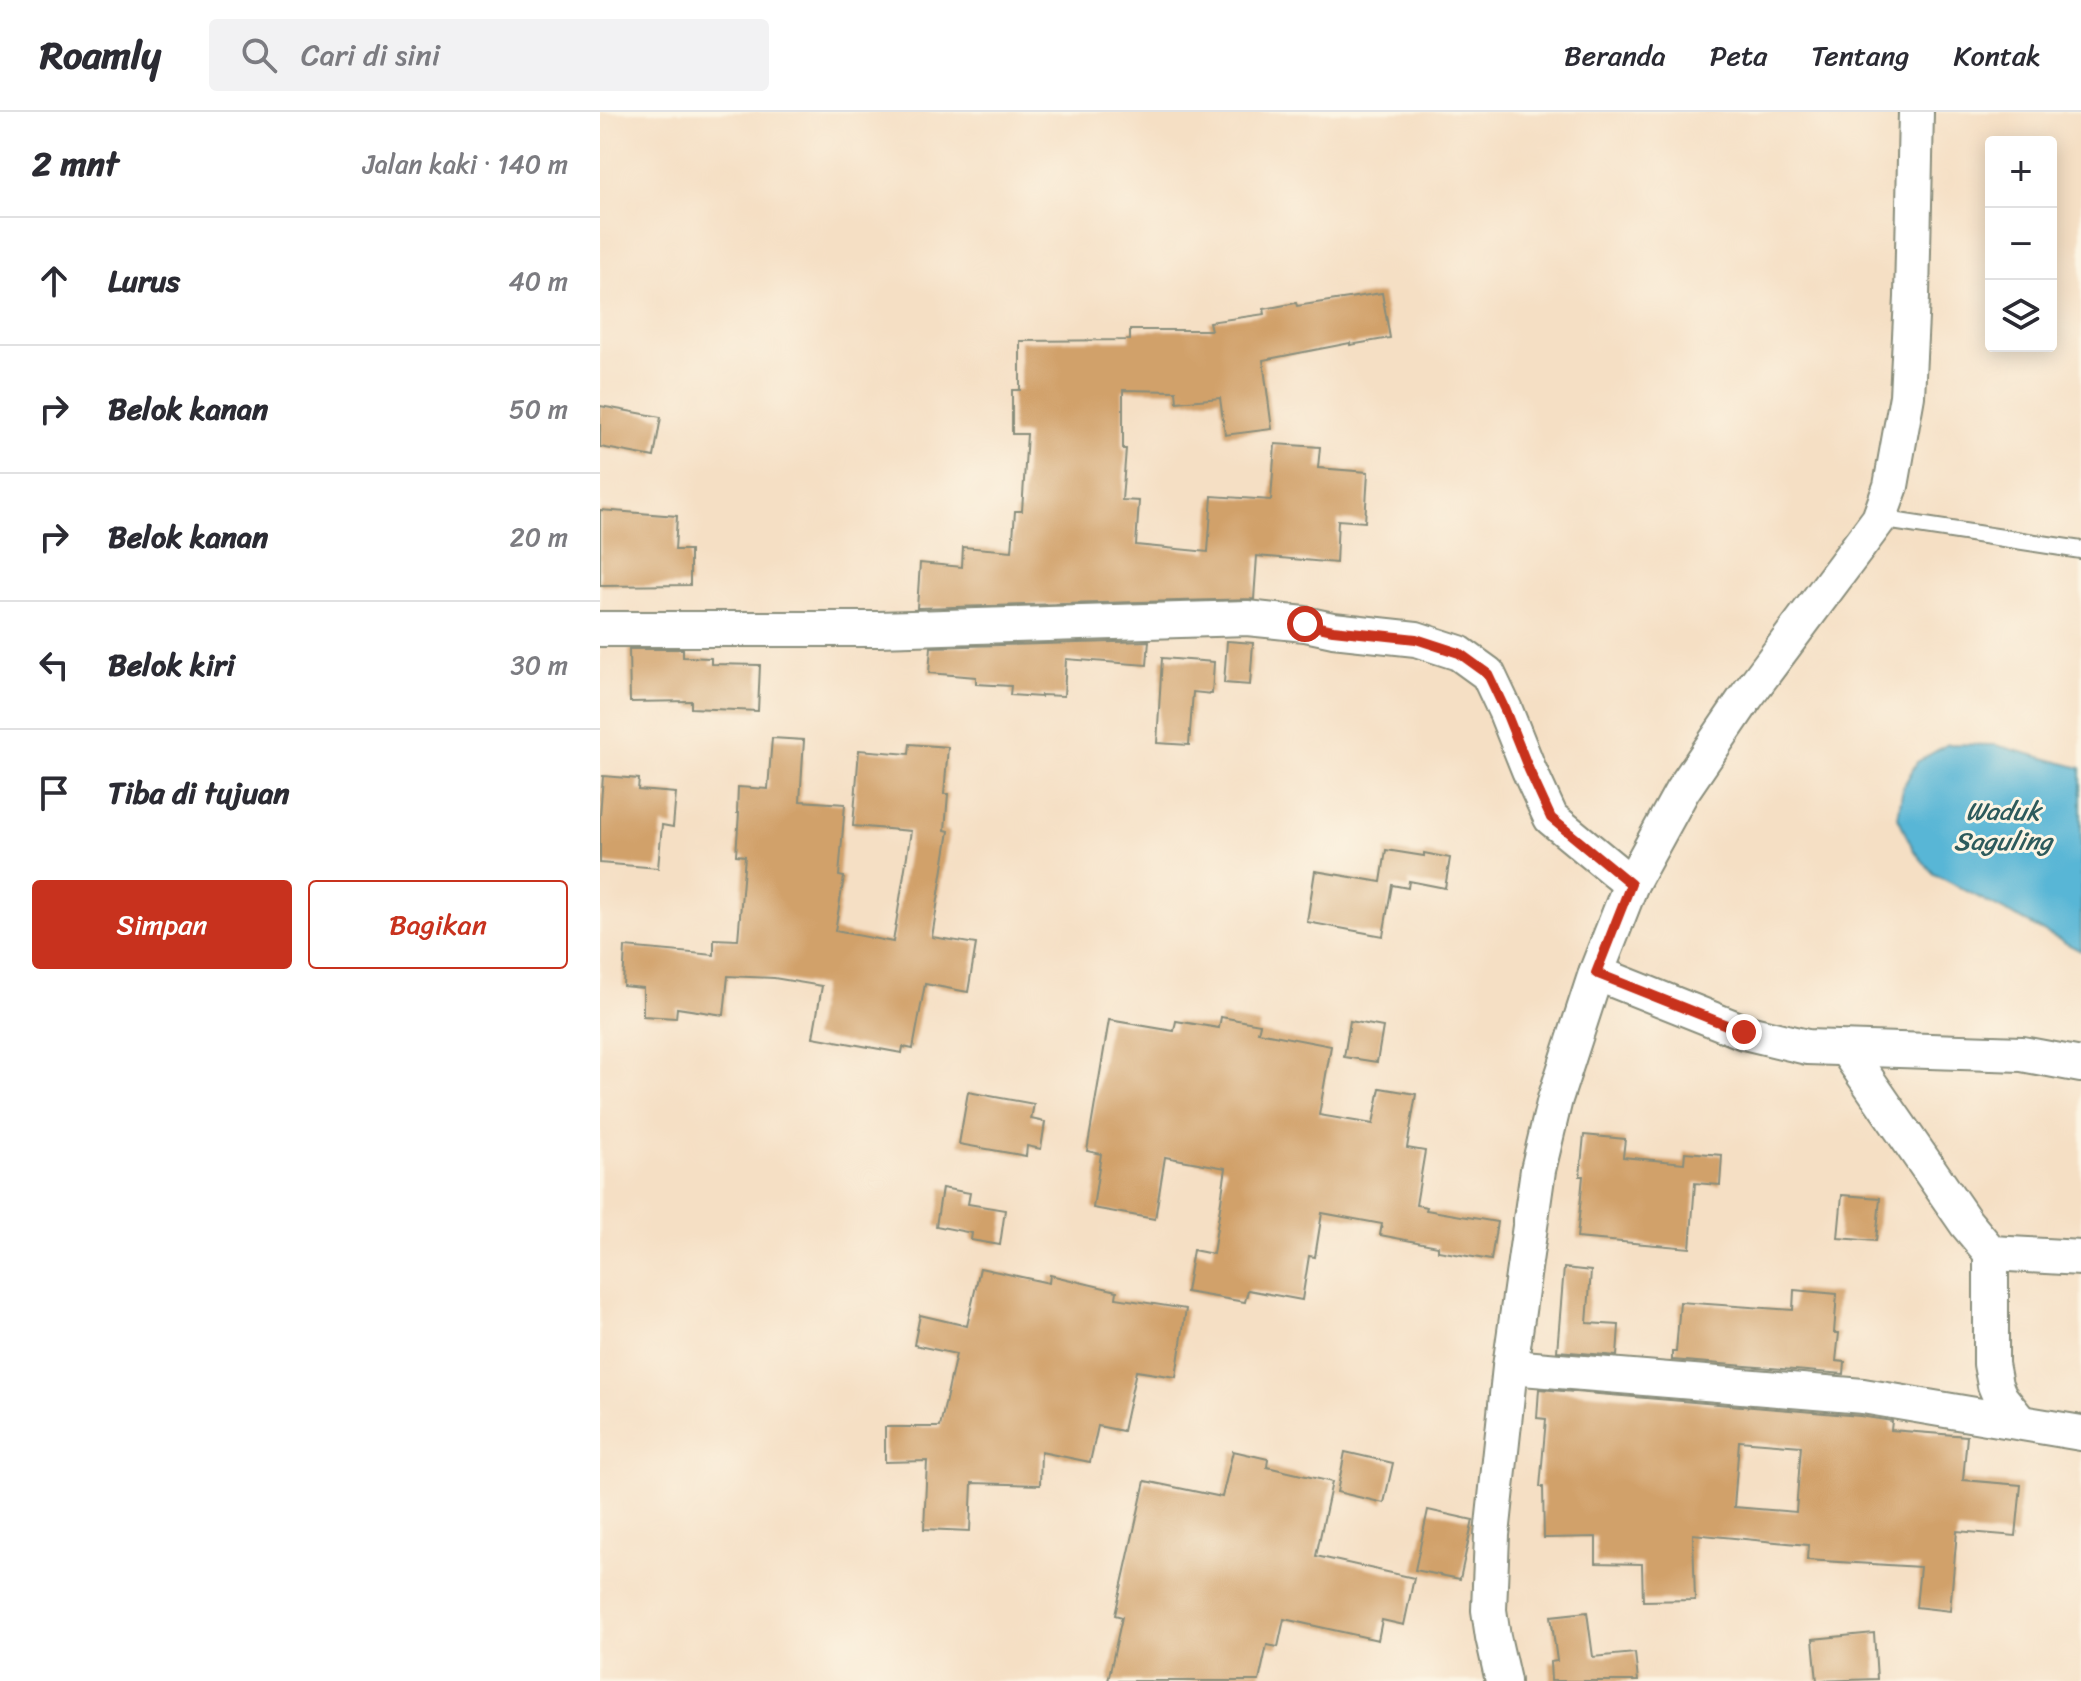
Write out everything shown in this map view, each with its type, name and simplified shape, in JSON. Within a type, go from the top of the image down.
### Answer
[{"type":"street","points":[[1503,1681],[1493,1637],[1489,1587],[1492,1535],[1510,1367],[1538,1170],[1555,1099],[1596,973],[1631,884],[1682,791],[1724,727],[1879,519],[1891,486],[1907,396],[1916,112]]},
{"type":"street","points":[[600,629],[878,629],[1247,618],[1416,639],[1459,653],[1488,674],[1551,818],[1631,884]]},
{"type":"street","points":[[1596,973],[1744,1032],[1807,1047],[2022,1054],[2081,1065]]},
{"type":"street","points":[[1846,1049],[1966,1223],[1991,1253],[1991,1364],[2000,1397],[2020,1422]]},
{"type":"street","points":[[1991,1253],[2081,1258]]},
{"type":"street","points":[[1510,1367],[1863,1396],[2081,1433]]},
{"type":"lane","points":[[1879,519],[2081,550]]},
{"type":"water","name":"Waduk Saguling","points":[[1948,744],[1996,745],[2081,768],[2081,951],[1934,874],[1914,851],[1898,817],[1903,787],[1917,762]]},
{"type":"building","points":[[1382,293],[1390,338],[1263,360],[1272,429],[1225,435],[1220,398],[1177,402],[1176,391],[1123,390],[1123,449],[1126,449],[1122,500],[1139,501],[1136,545],[1208,552],[1212,496],[1271,500],[1275,444],[1320,447],[1318,468],[1368,472],[1365,522],[1338,520],[1336,563],[1257,556],[1254,599],[917,608],[920,563],[962,567],[963,547],[1012,551],[1015,511],[1022,511],[1027,434],[1012,434],[1012,390],[1020,390],[1020,341],[1130,340],[1130,330],[1211,330],[1209,322],[1265,314],[1264,309]]},
{"type":"building","points":[[600,406],[661,417],[654,457],[600,447]]},
{"type":"building","points":[[600,510],[677,516],[675,550],[690,550],[690,585],[600,586]]},
{"type":"building","points":[[1149,641],[1147,665],[1066,659],[1064,696],[1010,695],[1011,686],[976,684],[976,677],[929,673],[931,647]]},
{"type":"building","points":[[1227,641],[1253,643],[1250,685],[1224,683]]},
{"type":"building","points":[[629,649],[683,649],[683,657],[711,658],[711,664],[760,665],[758,711],[691,708],[691,701],[630,702]]},
{"type":"building","points":[[1162,658],[1214,662],[1212,694],[1193,692],[1189,745],[1157,743]]},
{"type":"building","points":[[772,738],[804,740],[800,801],[845,804],[839,876],[844,877],[835,931],[893,942],[911,831],[853,826],[859,750],[909,754],[910,744],[948,747],[944,794],[948,794],[945,830],[949,831],[932,937],[976,944],[968,992],[925,984],[913,1049],[903,1047],[902,1053],[813,1037],[822,986],[774,978],[728,976],[724,1015],[677,1008],[676,1018],[643,1016],[643,988],[623,986],[625,947],[714,955],[714,939],[738,940],[745,856],[736,855],[738,787],[768,789]]},
{"type":"building","points":[[603,776],[639,779],[638,790],[676,793],[673,827],[662,825],[658,868],[600,863]]},
{"type":"building","points":[[1386,850],[1450,858],[1445,888],[1409,881],[1408,888],[1392,885],[1383,936],[1307,922],[1315,871],[1381,882]]},
{"type":"building","points":[[1221,1017],[1260,1024],[1258,1032],[1331,1046],[1319,1115],[1373,1124],[1380,1088],[1416,1094],[1407,1148],[1425,1151],[1416,1205],[1427,1207],[1426,1210],[1497,1222],[1491,1260],[1438,1251],[1438,1246],[1380,1235],[1382,1224],[1322,1213],[1315,1257],[1309,1256],[1302,1300],[1248,1290],[1245,1302],[1186,1292],[1193,1250],[1213,1254],[1226,1168],[1165,1157],[1155,1219],[1093,1208],[1101,1154],[1087,1151],[1109,1020],[1174,1031],[1176,1021],[1219,1028]]},
{"type":"building","points":[[1350,1021],[1383,1027],[1377,1062],[1344,1057]]},
{"type":"building","points":[[968,1092],[1034,1104],[1031,1119],[1045,1122],[1041,1149],[1027,1146],[1026,1156],[959,1144]]},
{"type":"building","points":[[1584,1135],[1625,1139],[1623,1157],[1684,1163],[1685,1152],[1722,1155],[1720,1185],[1695,1183],[1690,1248],[1577,1238]]},
{"type":"building","points":[[942,1188],[970,1193],[968,1204],[1005,1210],[1000,1245],[971,1240],[972,1233],[936,1226]]},
{"type":"building","points":[[1842,1195],[1880,1198],[1876,1241],[1838,1238]]},
{"type":"building","points":[[980,1268],[1049,1283],[1050,1275],[1117,1291],[1116,1298],[1186,1309],[1176,1377],[1136,1371],[1123,1431],[1098,1426],[1090,1462],[1041,1452],[1040,1485],[972,1483],[970,1531],[924,1529],[927,1461],[885,1462],[885,1427],[940,1427],[956,1354],[914,1345],[920,1315],[967,1326]]},
{"type":"building","points":[[1564,1268],[1591,1271],[1587,1323],[1619,1325],[1617,1356],[1557,1351]]},
{"type":"building","points":[[1794,1290],[1837,1294],[1834,1333],[1839,1333],[1836,1361],[1845,1362],[1844,1374],[1672,1360],[1672,1352],[1676,1352],[1680,1302],[1793,1310]]},
{"type":"building","points":[[1539,1389],[1860,1416],[1892,1421],[1891,1430],[1967,1436],[1963,1480],[2021,1485],[2016,1536],[1957,1531],[1950,1611],[1916,1607],[1920,1567],[1807,1560],[1808,1545],[1693,1534],[1695,1600],[1643,1601],[1642,1564],[1596,1563],[1596,1537],[1544,1538],[1543,1487],[1540,1487],[1546,1419],[1537,1418]],"holes":[[[1739,1441],[1801,1446],[1796,1512],[1734,1507]]]},
{"type":"building","points":[[1233,1451],[1268,1459],[1267,1467],[1332,1482],[1316,1556],[1414,1578],[1404,1625],[1382,1620],[1378,1640],[1284,1619],[1278,1647],[1267,1645],[1259,1681],[1108,1681],[1122,1617],[1115,1615],[1145,1481],[1222,1497]]},
{"type":"building","points":[[1345,1452],[1393,1463],[1384,1503],[1337,1492]]},
{"type":"building","points":[[1428,1510],[1473,1520],[1460,1579],[1415,1570]]},
{"type":"building","points":[[1587,1612],[1593,1657],[1635,1653],[1638,1681],[1551,1681],[1550,1662],[1557,1661],[1551,1616]]},
{"type":"building","points":[[1874,1633],[1877,1679],[1817,1681],[1813,1639]]},
{"type":"route","points":[[1305,624],[1416,639],[1459,653],[1488,674],[1551,818],[1631,884],[1596,973],[1744,1032]]}]
